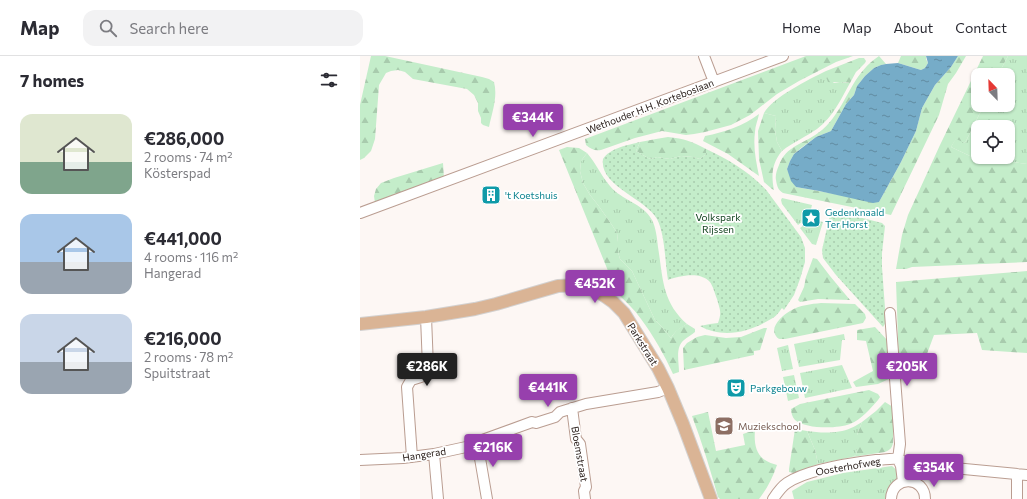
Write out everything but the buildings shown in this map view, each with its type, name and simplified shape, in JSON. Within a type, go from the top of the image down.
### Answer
[{"type":"main road","name":"Parkstraat","points":[[360,324],[426,317],[475,309],[558,286],[578,285],[591,288],[603,294],[624,313],[658,368],[683,424],[711,499]]},
{"type":"street","points":[[704,56],[714,82]]},
{"type":"street","name":"Wethouder H.H. Korteboslaan","points":[[360,213],[783,56]]},
{"type":"street","points":[[890,313],[900,444],[898,459],[901,466],[903,482]]},
{"type":"street","points":[[412,457],[407,387],[411,380],[423,377],[427,373],[426,317]]},
{"type":"street","name":"Hangerad","points":[[360,460],[412,457],[466,447],[532,422],[536,423],[555,417],[560,412],[572,408],[586,404],[658,392],[668,388]]},
{"type":"street","name":"Bloemstraat","points":[[572,408],[576,438],[580,444],[586,487],[584,491],[585,499]]},
{"type":"street","points":[[476,442],[487,499]]},
{"type":"street","points":[[434,454],[438,499]]},
{"type":"street","name":"Oosterhofweg","points":[[773,499],[782,487],[800,476],[817,470],[866,461],[898,459],[912,464],[1022,475]]},
{"type":"street","points":[[1016,499],[1022,475]]},
{"type":"street","points":[[891,499],[892,491],[895,487],[903,482],[909,481],[915,482],[920,486],[923,490],[925,499]]},
{"type":"green space","points":[[371,56],[385,56],[482,77],[494,82],[495,99],[489,127],[481,123],[478,103],[474,95],[467,89],[413,79],[405,72],[398,70],[391,71],[386,73],[379,85],[375,139],[371,151],[360,160],[360,105]]},
{"type":"green space","points":[[806,56],[853,56],[836,62],[799,81],[777,94],[750,115],[731,125],[686,135],[662,131],[635,138],[601,150],[589,148],[586,145],[585,139]]},
{"type":"green space","points":[[879,56],[886,64],[874,68],[865,76],[857,86],[854,95],[846,104],[831,131],[816,137],[794,154],[787,169],[796,187],[879,202],[916,131],[922,108],[935,85],[951,67],[958,56],[966,56],[948,84],[939,115],[891,215],[781,192],[777,186],[776,176],[782,159],[790,149],[812,137],[826,126],[839,109],[858,77]]},
{"type":"green space","points":[[901,56],[926,56],[928,63],[925,68],[921,70],[898,63]]},
{"type":"green space","points":[[983,56],[1008,56],[1002,68],[977,68]]},
{"type":"green space","points":[[1008,56],[1027,56],[1027,164],[1015,162],[1015,120],[976,120],[980,112],[1015,112],[1015,68],[1002,68]]},
{"type":"green space","points":[[859,58],[864,58],[866,61],[856,72],[850,83],[828,82],[826,71]]},
{"type":"green space","points":[[826,71],[826,77],[834,83],[850,83],[836,108],[823,124],[782,151],[777,142],[775,130],[776,116],[764,113],[783,95]]},
{"type":"green space","points":[[971,81],[971,112],[980,112],[976,120],[971,120],[971,131],[965,143],[956,139],[951,147],[971,156],[971,164],[1015,164],[1015,162],[1027,164],[1027,262],[896,269],[902,235],[908,215]]},
{"type":"green space","points":[[764,113],[776,116],[775,130],[777,142],[782,151],[776,160],[773,169],[774,190],[764,182],[759,159],[758,131]]},
{"type":"green space","points":[[759,114],[755,128],[754,143],[759,176],[728,154],[703,141],[705,136],[734,128]]},
{"type":"green space","points":[[971,131],[971,156],[951,147],[956,138],[965,143]]},
{"type":"green space","points":[[668,137],[696,144],[706,149],[706,154],[700,159],[681,156],[670,159],[657,157],[652,159],[636,151],[640,142]]},
{"type":"green space","name":"Volkspark Rijssen","points":[[640,142],[636,151],[652,159],[657,157],[670,159],[681,156],[700,159],[706,154],[706,149],[739,167],[761,184],[767,191],[801,237],[805,248],[805,262],[800,279],[794,295],[784,310],[782,308],[774,317],[763,324],[736,332],[718,332],[700,326],[718,323],[719,319],[720,309],[710,282],[701,276],[695,275],[683,276],[668,280],[662,232],[657,219],[643,205],[615,184],[608,177],[604,168],[603,159],[610,152]]},
{"type":"green space","points":[[567,147],[579,148],[587,153],[581,161],[580,171],[583,183],[617,233],[620,259],[632,271],[655,320],[671,338],[674,333],[687,324],[695,329],[695,332],[684,340],[679,347],[679,372],[673,374],[645,325],[617,293],[559,150]]},
{"type":"green space","points":[[587,153],[615,191],[638,205],[652,220],[656,233],[661,269],[668,298],[679,316],[687,324],[674,333],[671,338],[655,320],[632,271],[620,259],[617,233],[583,183],[580,171],[581,161]]},
{"type":"green space","points":[[443,163],[444,179],[375,203],[374,196],[376,189],[381,183]]},
{"type":"green space","points":[[782,198],[812,205],[810,213],[805,217],[806,219],[798,225],[782,204]]},
{"type":"green space","points":[[831,210],[882,223],[885,226],[882,267],[886,322],[883,327],[836,275],[823,258],[822,250]]},
{"type":"green space","points":[[815,220],[823,222],[816,245],[812,244],[800,228],[808,222],[810,224]]},
{"type":"green space","points":[[813,258],[817,259],[850,300],[818,299],[800,302],[798,300],[804,287]]},
{"type":"green space","points":[[1027,271],[1027,353],[982,350],[977,333],[934,335],[924,362],[899,365],[896,282]]},
{"type":"green space","points":[[809,304],[855,304],[865,314],[866,318],[863,323],[785,339],[778,338],[774,333],[774,329],[778,322],[790,311]]},
{"type":"green space","points":[[875,327],[888,341],[891,378],[878,384],[856,387],[853,382],[873,371],[866,341],[857,340],[857,330]]},
{"type":"green space","points":[[767,328],[760,350],[754,351],[754,355],[684,370],[683,348],[687,343],[697,337],[705,335],[726,338],[741,337]]},
{"type":"green space","points":[[844,334],[845,340],[842,340],[840,360],[799,367],[794,344]]},
{"type":"green space","points":[[788,345],[793,369],[782,371],[777,348]]},
{"type":"green space","points":[[842,365],[852,388],[805,398],[800,373]]},
{"type":"green space","points":[[794,375],[799,398],[788,401],[783,377]]},
{"type":"green space","points":[[869,390],[878,394],[880,397],[878,400],[866,414],[844,426],[813,427],[795,420],[792,414],[791,409],[800,404]]},
{"type":"green space","points":[[885,402],[893,407],[893,443],[891,448],[885,452],[852,457],[856,455],[857,435],[862,422]]},
{"type":"green space","points":[[708,412],[716,451],[745,445],[743,434],[755,430],[755,443],[757,451],[766,461],[777,465],[770,483],[759,499],[720,499],[718,497],[692,416]]},
{"type":"green space","points":[[862,422],[857,435],[856,455],[818,464],[815,450],[807,431],[823,433],[835,432],[852,428]]},
{"type":"green space","points":[[795,429],[807,431],[815,450],[818,464],[794,473],[789,472],[789,469]]},
{"type":"green space","points":[[892,466],[900,473],[897,482],[887,499],[794,499],[792,491],[807,482],[843,473]]},
{"type":"water","points":[[926,56],[958,56],[951,67],[935,85],[922,108],[916,131],[879,202],[873,203],[796,187],[791,181],[787,169],[794,154],[816,137],[831,131],[846,104],[854,95],[857,86],[865,76],[874,68],[886,64],[898,63],[921,70],[925,68],[928,63]]},
{"type":"place","name":"'t Koetshuis","points":[[491,195]]},
{"type":"place","name":"Gedenknaald Ter Horst","points":[[811,218]]},
{"type":"place","name":"Parkgebouw","points":[[736,388]]},
{"type":"place","name":"Muziekschool","points":[[724,426]]}]
